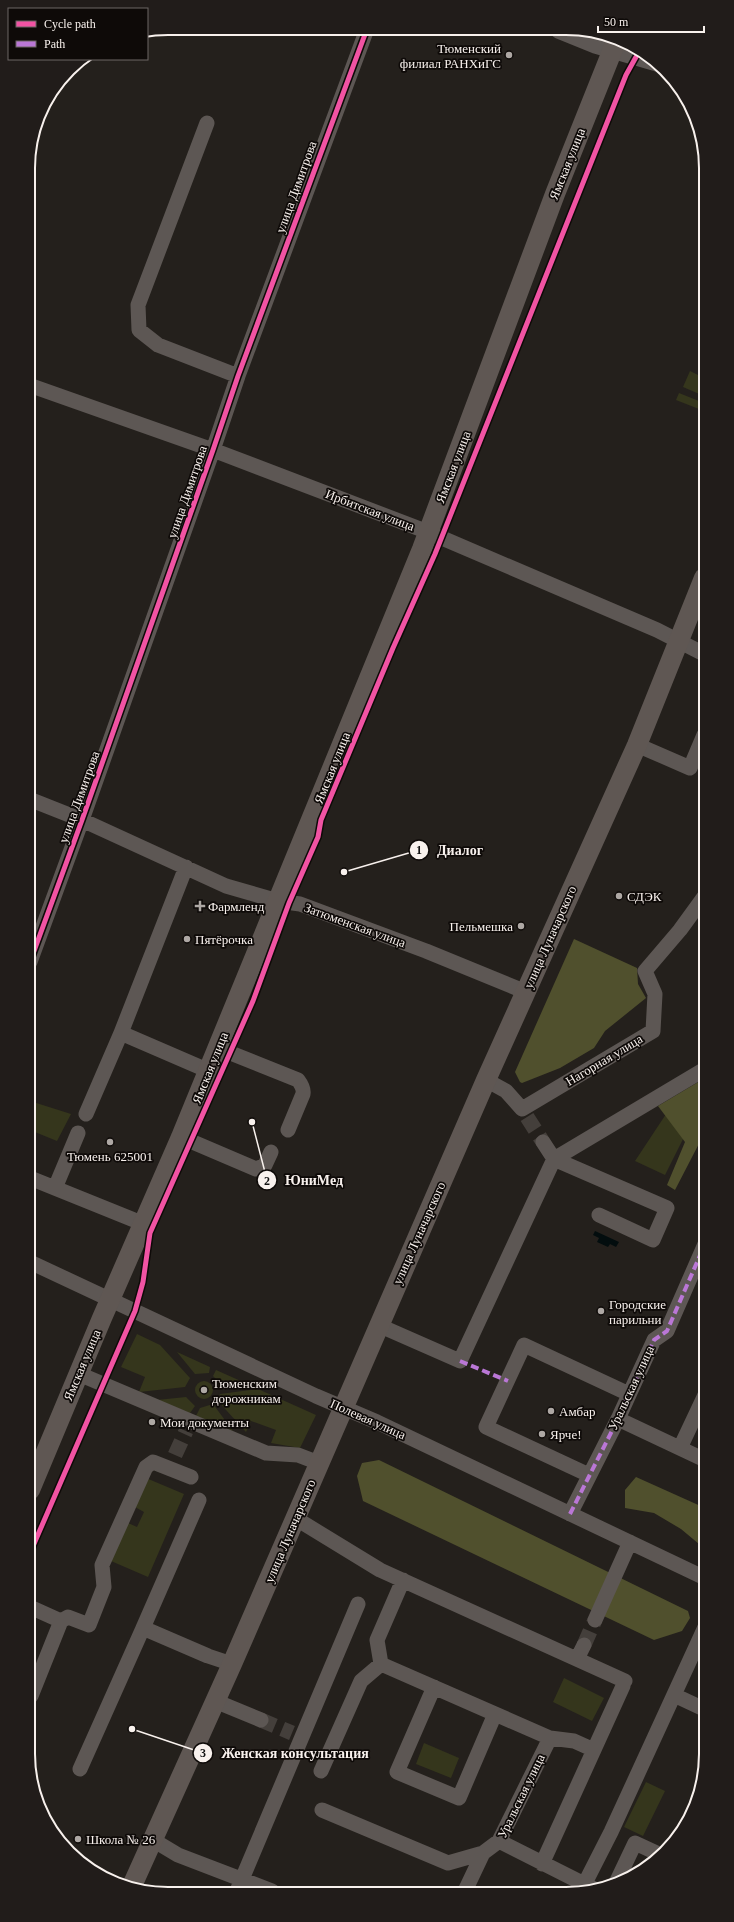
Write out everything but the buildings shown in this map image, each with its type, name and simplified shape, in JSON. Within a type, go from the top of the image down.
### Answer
[{"type":"main road","name":"Ямская улица","points":[[35,1478],[218,1048],[428,532],[555,194],[615,45]]},
{"type":"main road","name":"улица Луначарского","points":[[134,1882],[232,1664],[378,1325],[486,1080],[637,745],[699,590]]},
{"type":"street","name":"улица Димитрова","points":[[35,948],[82,820],[238,376],[364,35]]},
{"type":"street","points":[[570,35],[595,46],[615,45],[633,53]]},
{"type":"street","points":[[207,123],[138,305],[139,330],[158,345],[238,376]]},
{"type":"street","name":"Ирбитская улица","points":[[35,387],[213,450],[428,532],[657,630],[699,652]]},
{"type":"street","points":[[637,745],[690,768],[699,747]]},
{"type":"street","name":"Затюменская улица","points":[[35,801],[82,820],[226,886],[278,901],[300,904],[426,951],[526,992]]},
{"type":"street","points":[[86,1114],[121,1033],[186,867]]},
{"type":"street","name":"Нагорная улица","points":[[486,1080],[506,1091],[524,1113],[653,1032],[655,994],[644,971],[680,930],[699,904]]},
{"type":"street","points":[[121,1033],[208,1071]]},
{"type":"street","points":[[218,1048],[298,1080],[303,1094],[288,1130]]},
{"type":"street","points":[[378,1325],[460,1361],[554,1159],[699,1073]]},
{"type":"street","points":[[56,1188],[78,1133]]},
{"type":"street","points":[[181,1137],[256,1169],[265,1165],[271,1152]]},
{"type":"street","points":[[543,1142],[554,1159],[667,1208],[653,1240],[600,1215]]},
{"type":"street","points":[[35,1180],[144,1224]]},
{"type":"street","name":"Уральская улица","points":[[570,1514],[618,1419],[654,1340],[667,1330],[699,1258]]},
{"type":"street","name":"Полевая улица","points":[[35,1264],[343,1407],[699,1575]]},
{"type":"street","points":[[589,1475],[486,1426],[524,1345],[629,1394]]},
{"type":"street","points":[[79,1374],[189,1426],[266,1453],[298,1455],[319,1463]]},
{"type":"street","points":[[680,1448],[699,1408]]},
{"type":"street","points":[[618,1419],[699,1457]]},
{"type":"street","points":[[35,1686],[61,1621],[68,1617],[89,1624],[104,1587],[102,1565],[146,1466],[154,1462],[172,1462],[191,1477]]},
{"type":"street","points":[[80,1770],[199,1500]]},
{"type":"street","points":[[295,1518],[380,1570],[578,1659],[624,1684],[542,1864]]},
{"type":"street","points":[[595,1620],[630,1542]]},
{"type":"street","points":[[381,1664],[377,1640],[403,1580]]},
{"type":"street","points":[[240,1885],[295,1739],[358,1604]]},
{"type":"street","points":[[35,1609],[61,1621]]},
{"type":"street","points":[[143,1628],[208,1656],[232,1664]]},
{"type":"street","points":[[591,1884],[611,1832],[699,1640]]},
{"type":"street","points":[[578,1659],[584,1645]]},
{"type":"street","points":[[381,1664],[550,1738],[574,1740],[594,1750]]},
{"type":"street","points":[[321,1771],[362,1681],[381,1664]]},
{"type":"street","points":[[434,1687],[397,1772],[459,1798],[495,1714]]},
{"type":"street","points":[[674,1695],[699,1707]]},
{"type":"street","points":[[215,1701],[261,1720]]},
{"type":"street","name":"Уральская улица","points":[[467,1887],[483,1853],[500,1841],[550,1738]]},
{"type":"street","points":[[322,1810],[448,1863],[483,1853]]},
{"type":"street","points":[[153,1840],[178,1855],[240,1885],[251,1887]]},
{"type":"street","points":[[500,1841],[585,1886]]},
{"type":"street","points":[[620,1875],[635,1843],[656,1852]]},
{"type":"green space","points":[[690,371],[699,376],[699,394],[683,387]]},
{"type":"green space","points":[[679,393],[699,401],[699,409],[676,400]]},
{"type":"green space","points":[[674,1102],[697,1111],[665,1175],[635,1161]]},
{"type":"green space","points":[[35,1103],[71,1114],[57,1141],[35,1132]]},
{"type":"green space","points":[[137,1334],[160,1345],[190,1378],[185,1387],[139,1392],[145,1377],[121,1367]]},
{"type":"green space","points":[[177,1352],[210,1367],[209,1373],[195,1374]]},
{"type":"green space","points":[[216,1370],[243,1382],[219,1382],[213,1376]]},
{"type":"green space","points":[[204,1381],[210,1384],[213,1390],[210,1396],[204,1399],[198,1396],[195,1390],[198,1384]]},
{"type":"green space","points":[[258,1389],[316,1415],[300,1448],[271,1443],[276,1430],[251,1421],[246,1432],[217,1400],[220,1394]]},
{"type":"green space","points":[[186,1397],[195,1406],[190,1413],[157,1400]]},
{"type":"green space","points":[[213,1404],[233,1431],[196,1416],[200,1408]]},
{"type":"green space","points":[[146,1478],[184,1494],[148,1577],[111,1561],[128,1523],[137,1527],[144,1512],[135,1507]]},
{"type":"green space","points":[[564,1678],[604,1698],[592,1721],[553,1702]]},
{"type":"green space","points":[[424,1743],[459,1758],[451,1778],[416,1764]]},
{"type":"green space","points":[[646,1782],[665,1791],[643,1836],[624,1827]]},
{"type":"shaded area","points":[[574,939],[637,968],[638,984],[646,998],[605,1031],[594,1048],[560,1068],[522,1083],[515,1072]]},
{"type":"shaded area","points":[[699,1082],[699,1144],[675,1190],[667,1185],[685,1142],[658,1106]]},
{"type":"shaded area","points":[[595,1231],[619,1242],[616,1247],[610,1244],[608,1247],[597,1242],[599,1238],[593,1235]]},
{"type":"shaded area","points":[[379,1460],[688,1611],[690,1618],[682,1631],[654,1640],[363,1501],[357,1476],[362,1463]]},
{"type":"shaded area","points":[[636,1477],[699,1505],[699,1544],[681,1529],[654,1513],[625,1508],[625,1490]]},
{"type":"tunnel","points":[[527,1117],[543,1142]]},
{"type":"tunnel","points":[[175,1455],[186,1431]]},
{"type":"tunnel","points":[[584,1645],[595,1620]]},
{"type":"tunnel","points":[[261,1720],[292,1733]]},
{"type":"marked path","points":[[570,1514],[618,1419],[654,1340],[667,1331],[699,1258]]},
{"type":"marked path","points":[[460,1361],[508,1381]]},
{"type":"cycle path","points":[[35,948],[82,820],[238,376],[365,35]]},
{"type":"cycle path","points":[[35,1541],[135,1311],[143,1282],[150,1233],[253,1001],[289,903],[318,837],[321,820],[393,648],[435,554],[626,75],[636,57]]},
{"type":"place","name":"Тюменский филиал РАНХиГС","points":[[509,55]]},
{"type":"place","name":"Диалог","points":[[344,872]]},
{"type":"place","name":"СДЭК","points":[[619,896]]},
{"type":"place","name":"Фармленд","points":[[200,906]]},
{"type":"place","name":"Пельмешка","points":[[521,926]]},
{"type":"place","name":"Пятёрочка","points":[[187,939]]},
{"type":"place","name":"ЮниМед","points":[[252,1122]]},
{"type":"place","name":"Тюмень 625001","points":[[110,1142]]},
{"type":"place","name":"Городские парильни","points":[[601,1311]]},
{"type":"place","name":"Тюменским дорожникам","points":[[204,1390]]},
{"type":"place","name":"Амбар","points":[[551,1411]]},
{"type":"place","name":"Мои документы","points":[[152,1422]]},
{"type":"place","name":"Ярче!","points":[[542,1434]]},
{"type":"place","name":"Женская консультация","points":[[132,1729]]},
{"type":"place","name":"Школа № 26","points":[[78,1839]]}]
